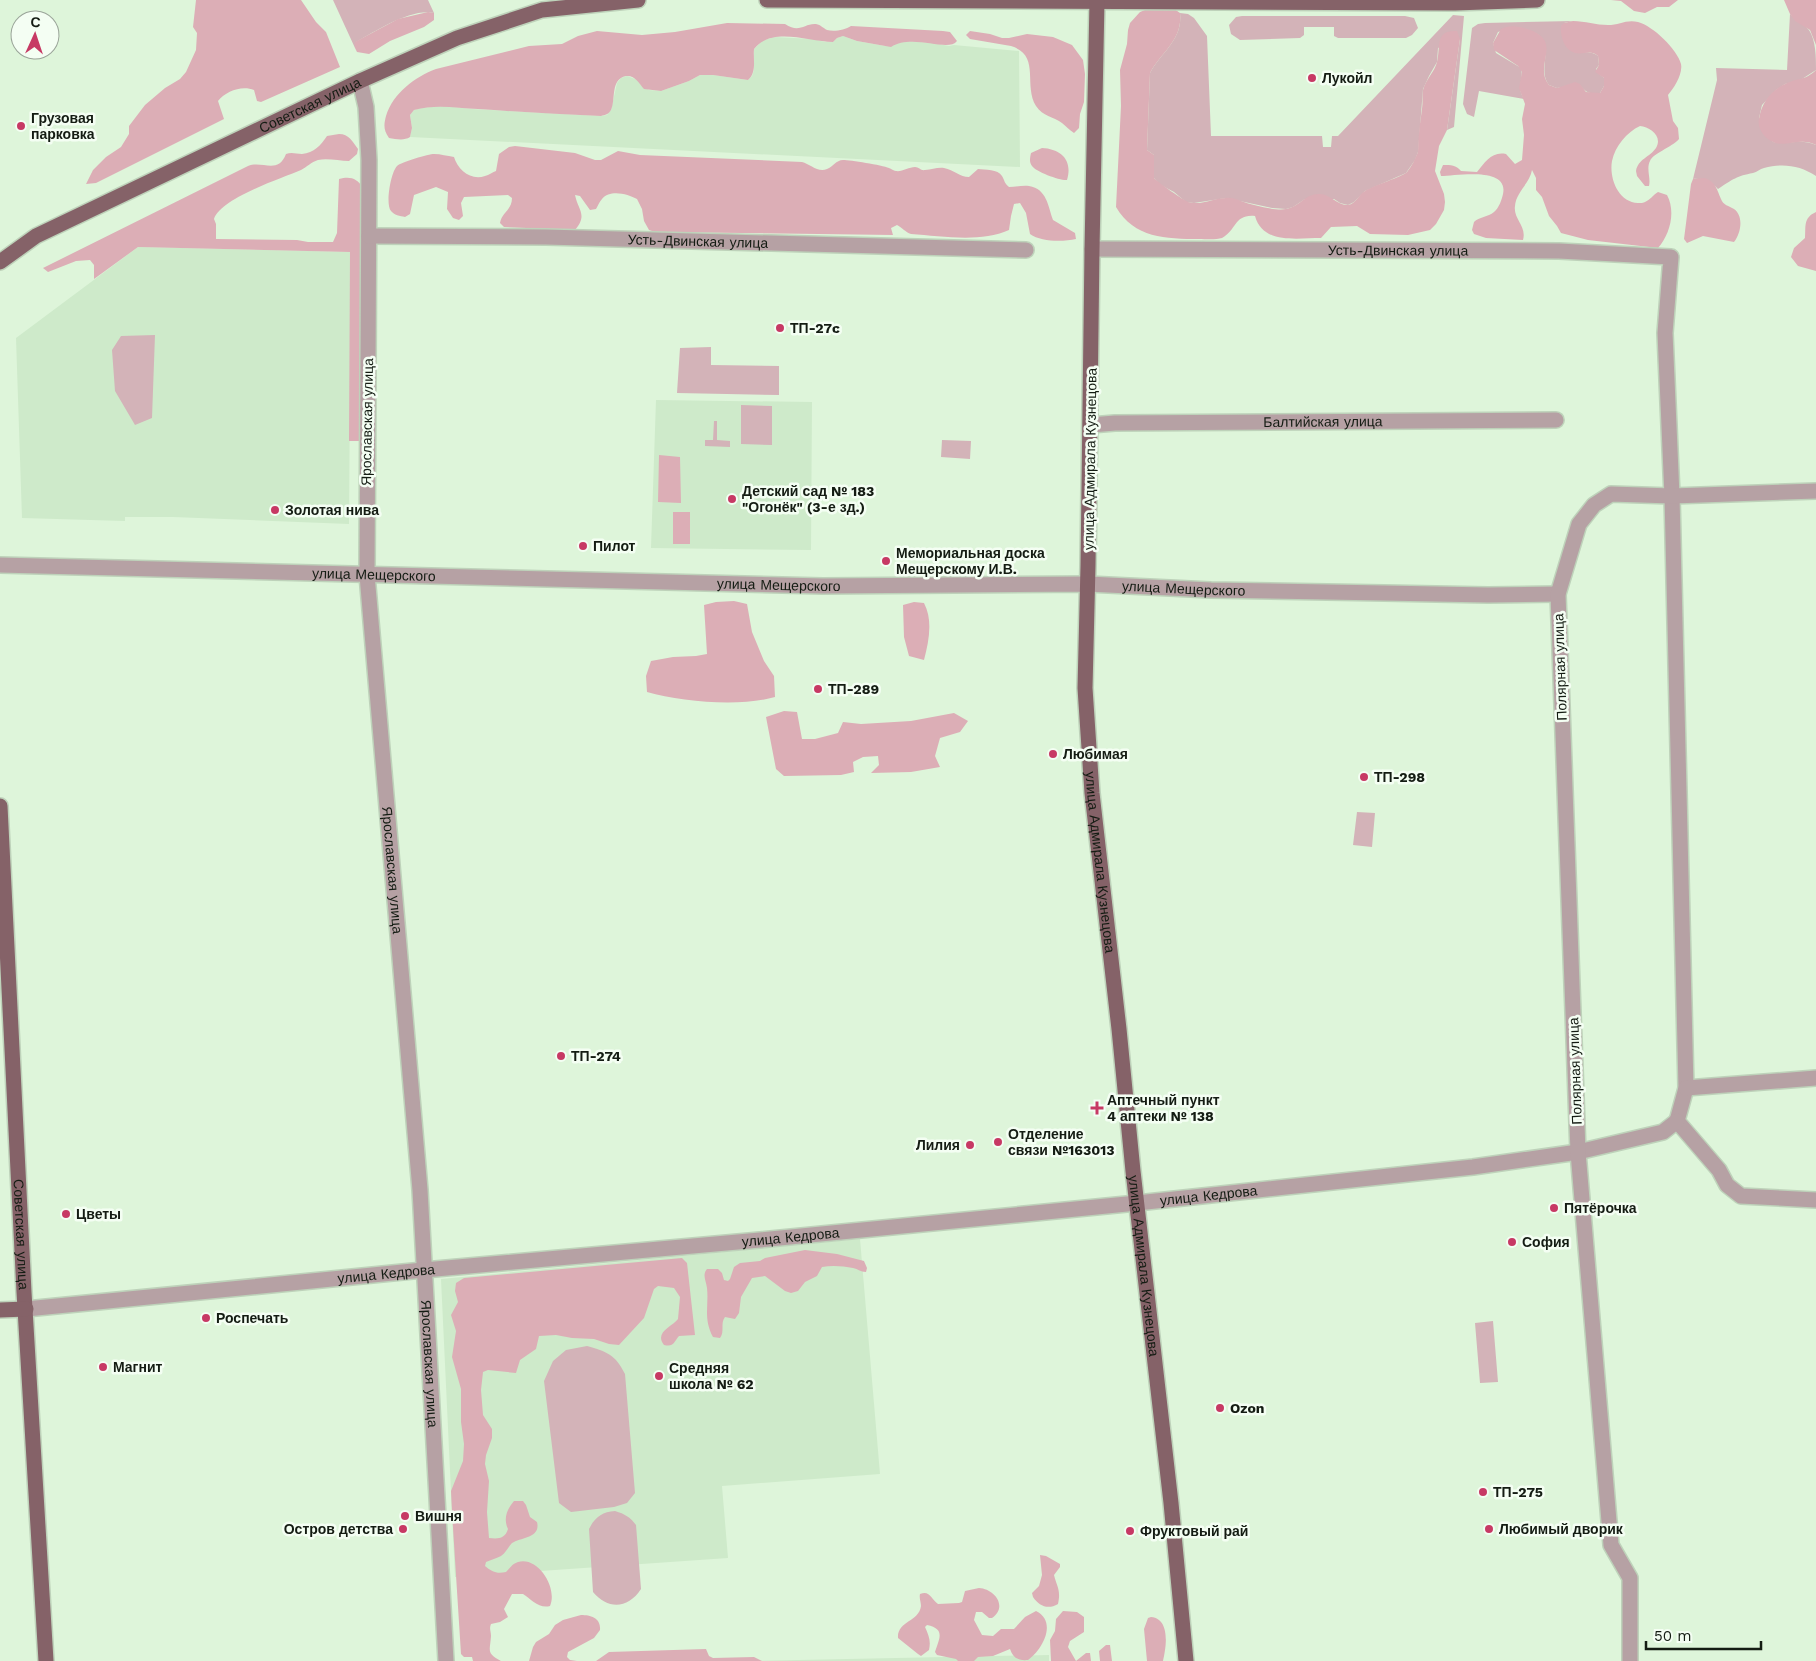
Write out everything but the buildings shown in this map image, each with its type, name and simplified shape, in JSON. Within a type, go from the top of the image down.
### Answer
[{"type":"main road","name":"Советская улица","points":[[0,262],[36,236],[360,81],[457,38],[542,10],[638,0]]},
{"type":"main road","points":[[767,0],[1455,3],[1528,0]]},
{"type":"main road","name":"улица Адмирала Кузнецова","points":[[1097,1],[1085,688],[1092,793],[1171,1503],[1186,1661]]},
{"type":"main road","name":"Советская улица","points":[[0,806],[46,1661]]},
{"type":"main road","name":"улица Кедрова","points":[[0,1310],[26,1309]]},
{"type":"street","name":"Ярославская улица","points":[[360,81],[366,107],[369,160],[367,575],[380,747],[416,1129],[446,1661]]},
{"type":"street","name":"Усть-Двинская улица","points":[[369,236],[546,237],[1026,250]]},
{"type":"street","name":"Усть-Двинская улица","points":[[1092,249],[1559,251],[1671,257],[1665,333],[1672,496]]},
{"type":"street","name":"Балтийская улица","points":[[1091,425],[1125,423],[1556,420]]},
{"type":"street","points":[[1816,491],[1672,496],[1686,1088],[1677,1121],[1719,1170],[1727,1184],[1741,1196],[1816,1200]]},
{"type":"street","name":"Полярная улица","points":[[1630,1661],[1630,1578],[1611,1545],[1578,1152],[1558,594],[1579,524],[1594,505],[1611,494],[1672,496]]},
{"type":"street","name":"улица Мещерского","points":[[0,565],[823,586],[1088,584],[1384,594],[1558,594]]},
{"type":"street","points":[[1686,1088],[1816,1078]]},
{"type":"street","name":"улица Кедрова","points":[[26,1309],[760,1240],[1137,1203],[1473,1167],[1578,1152],[1664,1132],[1677,1121]]},
{"type":"shaded area","points":[[196,0],[301,0],[316,22],[326,32],[340,67],[261,102],[257,101],[254,90],[244,88],[230,92],[218,101],[224,119],[96,183],[86,184],[93,170],[106,157],[121,147],[129,134],[129,126],[145,105],[165,88],[180,79],[186,72],[196,50],[197,33],[193,27]]},
{"type":"shaded area","points":[[333,0],[428,0],[434,13],[425,12],[404,17],[356,42],[355,48]]},
{"type":"shaded area","points":[[1611,0],[1678,0],[1669,7],[1657,7],[1645,13],[1634,11],[1621,1]]},
{"type":"shaded area","points":[[1784,0],[1816,0],[1816,45],[1810,30],[1795,21]]},
{"type":"shaded area","points":[[1155,6],[1170,6],[1180,13],[1180,22],[1175,38],[1150,73],[1147,150],[1154,155],[1154,178],[1188,202],[1193,203],[1230,198],[1264,207],[1286,209],[1315,194],[1320,194],[1341,204],[1348,205],[1353,203],[1363,192],[1404,174],[1418,152],[1423,90],[1436,65],[1440,40],[1445,33],[1457,31],[1460,39],[1447,130],[1439,146],[1435,171],[1444,194],[1445,202],[1444,210],[1436,224],[1430,230],[1408,235],[1370,234],[1357,226],[1331,227],[1321,238],[1292,239],[1273,236],[1265,232],[1255,216],[1243,217],[1227,235],[1217,239],[1163,237],[1141,231],[1132,225],[1116,207],[1121,106],[1120,70],[1130,23],[1140,12]]},
{"type":"shaded area","points":[[428,12],[434,13],[434,20],[424,27],[390,41],[369,54],[357,52],[355,42],[398,19]]},
{"type":"shaded area","points":[[1180,13],[1188,14],[1194,18],[1207,36],[1211,136],[1322,136],[1323,147],[1331,147],[1332,136],[1338,136],[1453,15],[1464,16],[1454,127],[1447,130],[1460,39],[1438,48],[1437,62],[1423,89],[1418,152],[1406,173],[1365,191],[1348,205],[1334,199],[1305,199],[1286,209],[1272,208],[1226,198],[1194,203],[1186,202],[1174,192],[1159,184],[1154,178],[1154,155],[1147,150],[1150,73],[1175,38],[1180,22]]},
{"type":"shaded area","points":[[1790,14],[1807,28],[1811,34],[1815,49],[1816,70],[1802,79],[1785,84],[1776,90],[1762,105],[1759,118],[1773,142],[1805,142],[1816,145],[1816,176],[1797,167],[1777,166],[1764,168],[1731,180],[1718,189],[1707,181],[1693,179],[1717,80],[1716,68],[1787,70]]},
{"type":"shaded area","points":[[1405,16],[1414,18],[1418,28],[1412,35],[1406,38],[1338,38],[1334,36],[1334,27],[1304,27],[1304,35],[1300,38],[1240,40],[1231,34],[1229,25],[1236,17]]},
{"type":"shaded area","points":[[1573,21],[1564,23],[1567,47],[1575,52],[1590,53],[1598,56],[1599,65],[1596,69],[1604,78],[1604,86],[1600,93],[1593,94],[1588,92],[1579,84],[1557,88],[1549,85],[1544,72],[1545,43],[1535,33],[1521,28],[1512,28],[1498,32],[1493,43],[1496,53],[1521,68],[1520,87],[1524,99],[1479,91],[1474,117],[1467,114],[1463,104],[1472,28],[1478,24],[1485,23]]},
{"type":"shaded area","points":[[1573,21],[1608,25],[1634,21],[1644,24],[1670,45],[1679,58],[1681,68],[1679,76],[1668,95],[1673,121],[1678,128],[1679,139],[1658,153],[1650,161],[1648,167],[1649,186],[1645,186],[1637,176],[1636,171],[1639,164],[1654,151],[1658,144],[1657,136],[1648,128],[1640,126],[1622,140],[1614,155],[1611,168],[1616,188],[1620,194],[1631,202],[1642,203],[1658,192],[1667,195],[1671,208],[1670,223],[1666,236],[1658,248],[1588,240],[1561,233],[1549,216],[1542,197],[1536,190],[1536,178],[1532,170],[1529,179],[1518,196],[1515,206],[1516,215],[1524,235],[1523,240],[1486,238],[1474,234],[1472,230],[1474,222],[1492,214],[1496,210],[1503,196],[1503,185],[1498,179],[1480,174],[1441,176],[1440,172],[1443,165],[1453,166],[1461,171],[1477,172],[1489,158],[1497,154],[1506,154],[1515,164],[1522,160],[1524,135],[1522,119],[1525,104],[1519,88],[1522,72],[1518,66],[1494,50],[1493,43],[1501,29],[1512,26],[1524,28],[1537,33],[1544,39],[1546,53],[1544,69],[1549,85],[1557,88],[1575,82],[1580,84],[1586,92],[1600,93],[1604,86],[1604,78],[1595,72],[1599,65],[1598,56],[1590,53],[1575,53],[1565,46],[1561,34],[1561,26],[1564,23]]},
{"type":"shaded area","points":[[727,23],[785,24],[794,28],[816,24],[833,31],[843,30],[851,26],[943,31],[950,32],[957,41],[946,45],[909,42],[891,47],[857,41],[843,36],[833,42],[791,37],[771,38],[762,42],[754,49],[754,70],[748,80],[700,75],[661,91],[644,89],[634,78],[626,76],[621,78],[616,85],[610,111],[601,116],[430,107],[414,110],[410,115],[412,128],[410,137],[403,139],[389,138],[385,130],[384,124],[389,108],[399,93],[420,76],[436,69],[529,46],[562,44],[578,36],[597,31],[642,35],[675,32]]},
{"type":"shaded area","points":[[970,31],[1002,38],[1027,34],[1053,37],[1072,45],[1083,60],[1085,74],[1084,102],[1080,114],[1079,128],[1074,133],[1059,121],[1039,110],[1032,97],[1029,63],[1026,56],[1020,50],[1011,46],[970,39],[966,35]]},
{"type":"shaded area","points":[[843,36],[857,41],[885,46],[908,41],[1019,51],[1020,167],[410,137],[412,128],[410,115],[414,110],[420,108],[444,106],[607,115],[611,110],[617,83],[621,78],[627,76],[638,80],[641,85],[649,90],[661,91],[700,75],[748,80],[754,70],[754,49],[763,40],[775,37],[833,42]]},
{"type":"shaded area","points":[[1816,70],[1816,145],[1804,142],[1782,144],[1771,141],[1764,135],[1759,126],[1760,113],[1764,103],[1780,87],[1789,82],[1804,78]]},
{"type":"shaded area","points":[[339,134],[348,137],[358,149],[357,154],[349,161],[318,160],[301,170],[239,197],[219,211],[214,219],[216,239],[333,242],[337,233],[339,179],[353,179],[363,188],[360,357],[362,368],[361,441],[349,441],[350,252],[138,247],[94,279],[94,265],[90,260],[76,261],[48,272],[43,268],[248,166],[279,164],[286,154],[310,152],[320,145],[327,136]]},
{"type":"shaded area","points":[[515,146],[575,153],[595,160],[601,160],[618,151],[640,155],[802,162],[820,170],[827,169],[838,161],[843,160],[880,165],[896,171],[915,167],[924,170],[944,168],[969,177],[978,169],[991,170],[998,172],[1009,187],[1029,186],[1040,191],[1046,199],[1053,220],[1075,233],[1076,239],[1052,241],[1040,239],[1030,234],[1026,213],[1020,203],[1014,204],[1009,230],[998,234],[973,238],[911,234],[897,225],[891,228],[893,235],[655,232],[649,230],[644,221],[642,209],[637,199],[619,193],[605,196],[596,209],[590,210],[580,196],[575,195],[582,216],[575,230],[504,227],[500,223],[512,202],[512,198],[508,195],[464,197],[461,203],[463,216],[459,220],[453,218],[447,209],[448,192],[436,187],[414,195],[410,214],[405,217],[391,211],[389,207],[389,188],[395,169],[400,164],[427,155],[442,155],[454,157],[462,170],[470,176],[480,177],[496,171],[499,154],[509,147]]},
{"type":"shaded area","points":[[1042,148],[1060,153],[1064,157],[1068,167],[1067,180],[1049,176],[1032,166],[1030,161],[1031,153]]},
{"type":"shaded area","points":[[1705,178],[1714,184],[1723,203],[1734,209],[1739,216],[1740,229],[1734,242],[1703,236],[1687,243],[1684,239],[1691,184],[1693,179]]},
{"type":"shaded area","points":[[1816,212],[1816,271],[1798,266],[1791,257],[1794,248],[1805,238],[1807,220]]},
{"type":"shaded area","points":[[138,247],[351,252],[349,524],[173,517],[125,517],[125,521],[22,518],[16,338]]},
{"type":"shaded area","points":[[155,335],[152,418],[135,425],[115,391],[112,350],[121,336]]},
{"type":"shaded area","points":[[711,347],[711,365],[779,366],[779,395],[677,393],[680,348]]},
{"type":"shaded area","name":"Детский сад № 183 \"Огонёк\" (3-е зд.)","points":[[656,400],[812,402],[811,550],[651,548]]},
{"type":"shaded area","points":[[741,405],[772,406],[772,445],[741,444]]},
{"type":"shaded area","points":[[714,421],[717,421],[717,440],[730,441],[730,447],[705,446],[705,440],[713,440]]},
{"type":"shaded area","points":[[942,440],[971,441],[970,459],[941,457]]},
{"type":"shaded area","points":[[659,455],[680,457],[681,503],[658,502]]},
{"type":"shaded area","points":[[673,512],[690,512],[690,544],[673,544]]},
{"type":"shaded area","points":[[734,601],[747,604],[752,632],[764,661],[774,676],[775,697],[746,702],[711,702],[694,701],[647,692],[646,676],[651,661],[707,654],[704,605]]},
{"type":"shaded area","points":[[914,602],[924,603],[927,610],[929,638],[924,660],[909,656],[904,637],[903,605]]},
{"type":"shaded area","points":[[784,711],[797,712],[802,739],[815,739],[838,733],[843,722],[861,724],[911,721],[954,713],[968,721],[960,732],[940,738],[935,756],[940,767],[911,772],[871,773],[879,765],[878,756],[863,757],[853,762],[854,772],[841,775],[784,776],[776,769],[766,717]]},
{"type":"shaded area","points":[[1357,812],[1375,813],[1372,847],[1353,845]]},
{"type":"shaded area","name":"Средняя школа № 62","points":[[860,1239],[880,1474],[722,1486],[728,1558],[455,1577],[441,1279]]},
{"type":"shaded area","points":[[805,1250],[837,1254],[864,1261],[867,1268],[866,1272],[845,1267],[822,1267],[817,1276],[805,1282],[798,1291],[791,1293],[785,1291],[765,1276],[752,1278],[741,1297],[739,1313],[735,1319],[725,1317],[720,1338],[713,1337],[707,1318],[705,1276],[707,1269],[718,1269],[722,1273],[724,1280],[728,1281],[734,1267],[740,1263],[760,1261],[765,1258]]},
{"type":"shaded area","points":[[682,1258],[687,1263],[695,1335],[679,1336],[672,1345],[664,1345],[661,1340],[662,1333],[678,1319],[680,1297],[674,1288],[658,1286],[654,1289],[644,1318],[619,1345],[594,1339],[556,1335],[539,1336],[536,1349],[520,1360],[516,1373],[488,1370],[483,1372],[481,1390],[483,1415],[492,1429],[492,1438],[485,1464],[489,1481],[487,1512],[489,1538],[498,1538],[505,1535],[508,1529],[506,1514],[514,1501],[523,1501],[530,1517],[537,1522],[536,1531],[533,1534],[512,1543],[503,1555],[486,1562],[485,1566],[492,1571],[500,1573],[506,1572],[518,1562],[525,1561],[533,1564],[549,1583],[552,1599],[550,1606],[546,1607],[539,1605],[523,1594],[512,1594],[504,1609],[508,1617],[500,1622],[491,1624],[490,1627],[490,1651],[493,1656],[501,1661],[473,1661],[472,1657],[464,1657],[461,1654],[451,1491],[463,1461],[464,1444],[461,1422],[461,1389],[452,1357],[456,1331],[451,1315],[458,1302],[455,1291],[456,1283],[464,1278]]},
{"type":"shaded area","points":[[1493,1321],[1498,1382],[1480,1383],[1475,1323]]},
{"type":"shaded area","points":[[587,1346],[610,1355],[618,1362],[625,1374],[635,1493],[627,1503],[614,1507],[571,1512],[559,1503],[544,1381],[553,1361],[566,1350]]},
{"type":"shaded area","points":[[615,1511],[627,1516],[636,1525],[641,1589],[636,1596],[618,1605],[605,1602],[593,1592],[589,1529],[599,1516]]},
{"type":"shaded area","points":[[1040,1555],[1046,1556],[1060,1564],[1054,1575],[1059,1592],[1058,1604],[1051,1607],[1038,1603],[1032,1593],[1039,1586],[1042,1575]]},
{"type":"shaded area","points":[[979,1588],[985,1589],[994,1595],[998,1599],[999,1604],[997,1614],[992,1618],[989,1618],[982,1612],[976,1612],[974,1620],[982,1635],[993,1636],[1001,1629],[1014,1629],[1025,1617],[1036,1611],[1043,1616],[1046,1622],[1046,1636],[1038,1650],[1028,1660],[1016,1658],[1010,1649],[993,1656],[978,1657],[974,1661],[958,1661],[937,1655],[935,1652],[940,1635],[939,1632],[937,1629],[927,1625],[925,1627],[929,1638],[929,1650],[921,1656],[898,1638],[901,1628],[919,1611],[921,1606],[920,1594],[928,1594],[938,1604],[959,1603],[962,1602],[965,1591]]},
{"type":"shaded area","points":[[1063,1611],[1077,1612],[1084,1617],[1084,1632],[1070,1641],[1068,1647],[1076,1661],[1051,1661],[1050,1640],[1055,1631],[1056,1619]]},
{"type":"shaded area","points":[[581,1615],[595,1618],[599,1623],[600,1630],[594,1638],[568,1652],[567,1657],[570,1660],[577,1661],[529,1661],[536,1642],[549,1634],[555,1625],[563,1620]]},
{"type":"shaded area","points":[[1151,1617],[1162,1623],[1166,1635],[1163,1661],[1147,1661],[1144,1629],[1148,1618]]},
{"type":"shaded area","points":[[1106,1645],[1110,1645],[1112,1661],[1100,1661],[1099,1651]]},
{"type":"shaded area","points":[[706,1649],[709,1656],[713,1658],[754,1657],[762,1661],[596,1661],[609,1652]]},
{"type":"shaded area","points":[[1086,1653],[1090,1653],[1091,1661],[1076,1661]]},
{"type":"shaded area","points":[[1049,1655],[1049,1661],[745,1661]]},
{"type":"place","name":"Лукойл","points":[[1312,78]]},
{"type":"place","name":"Грузовая парковка","points":[[21,126]]},
{"type":"place","name":"ТП-27c","points":[[780,328]]},
{"type":"place","name":"Детский сад № 183 \"Огонёк\" (3-е зд.)","points":[[732,499]]},
{"type":"place","name":"Золотая нива","points":[[275,510]]},
{"type":"place","name":"Пилот","points":[[583,546]]},
{"type":"place","name":"Мемориальная доска Мещерскому И.В.","points":[[886,561]]},
{"type":"place","name":"ТП-289","points":[[818,689]]},
{"type":"place","name":"Любимая","points":[[1053,754]]},
{"type":"place","name":"ТП-298","points":[[1364,777]]},
{"type":"place","name":"ТП-274","points":[[561,1056]]},
{"type":"place","name":"Аптечный пункт 4 аптеки № 138","points":[[1097,1108]]},
{"type":"place","name":"Отделение связи №163013","points":[[998,1142]]},
{"type":"place","name":"Лилия","points":[[970,1145]]},
{"type":"place","name":"Пятёрочка","points":[[1554,1208]]},
{"type":"place","name":"Цветы","points":[[66,1214]]},
{"type":"place","name":"София","points":[[1512,1242]]},
{"type":"place","name":"Роспечать","points":[[206,1318]]},
{"type":"place","name":"Магнит","points":[[103,1367]]},
{"type":"place","name":"Средняя школа № 62","points":[[659,1376]]},
{"type":"place","name":"Ozon","points":[[1220,1408]]},
{"type":"place","name":"ТП-275","points":[[1483,1492]]},
{"type":"place","name":"Вишня","points":[[405,1516]]},
{"type":"place","name":"Остров детства","points":[[403,1529]]},
{"type":"place","name":"Любимый дворик","points":[[1489,1529]]},
{"type":"place","name":"Фруктовый рай","points":[[1130,1531]]}]
